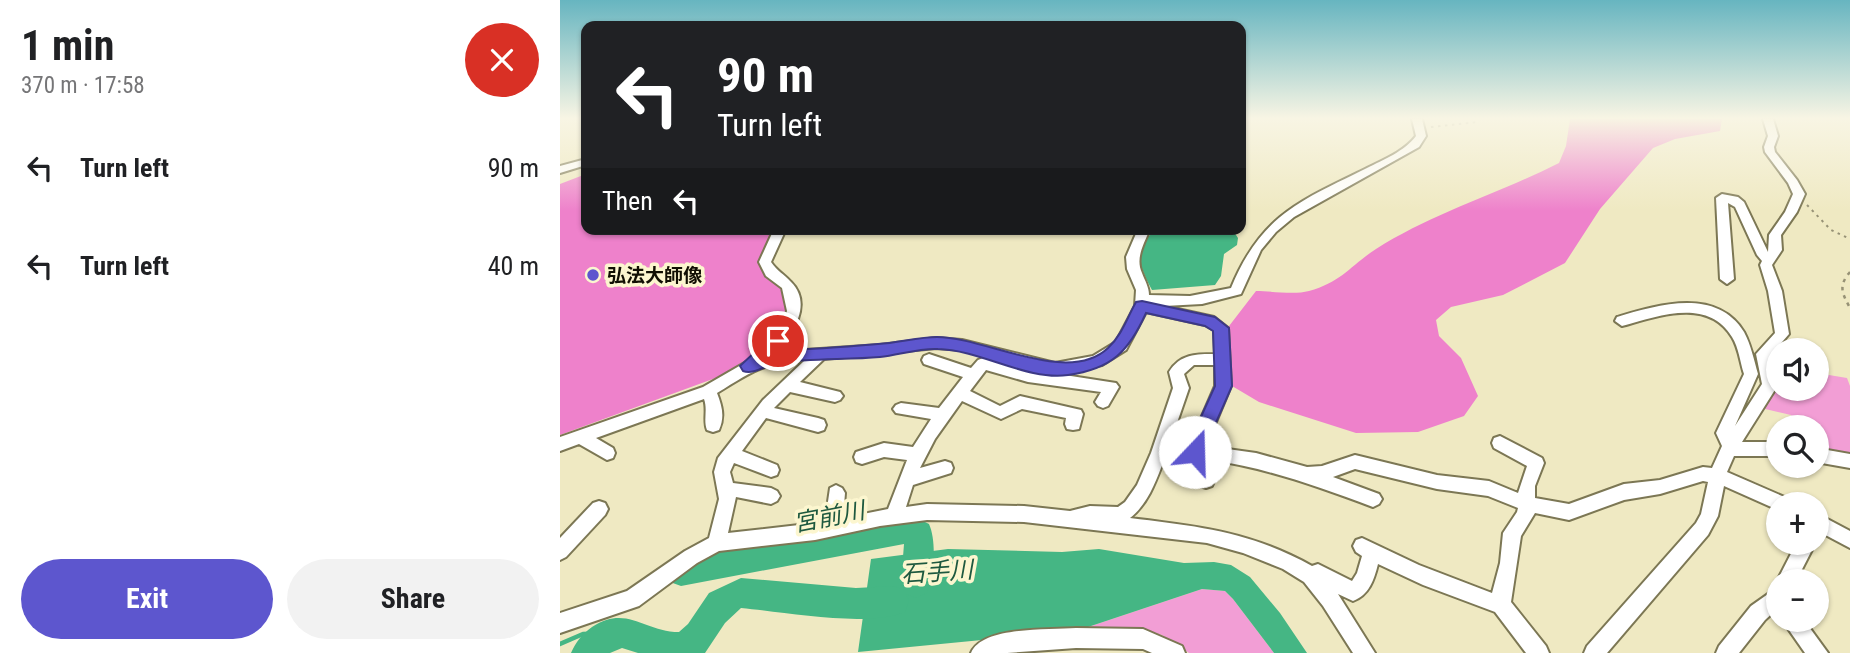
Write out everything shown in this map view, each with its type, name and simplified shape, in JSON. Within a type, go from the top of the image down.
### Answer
[{"type":"street","points":[[1142,302],[1186,301],[1236,291],[1256,248],[1267,235],[1300,209],[1409,149]]},
{"type":"street","points":[[1594,653],[1702,529],[1709,516],[1722,460],[1770,385],[1763,354],[1782,334],[1775,291],[1766,270],[1768,260],[1776,250],[1775,236],[1799,194],[1769,149]]},
{"type":"street","points":[[560,170],[581,164]]},
{"type":"street","points":[[1727,279],[1722,198],[1734,200],[1740,205],[1763,255],[1768,260]]},
{"type":"street","points":[[560,444],[652,414],[708,391],[748,366],[790,328],[794,320],[788,286],[771,273],[765,262],[777,235]]},
{"type":"street","points":[[748,366],[776,357],[880,350],[923,343],[948,343],[1043,368],[1067,369],[1097,361],[1112,354],[1128,335],[1142,302],[1143,290],[1133,269],[1132,257],[1141,235]]},
{"type":"street","points":[[1142,302],[1217,324],[1221,328],[1223,386],[1195,452],[1206,481]]},
{"type":"street","points":[[1622,321],[1683,306],[1696,307],[1728,322],[1738,334],[1751,374],[1724,433],[1731,449]]},
{"type":"street","points":[[717,543],[728,492],[722,471],[730,454],[762,411],[819,355]]},
{"type":"street","points":[[1066,521],[1093,513],[1117,516],[1133,507],[1159,453],[1181,388],[1175,372],[1191,359],[1223,359]]},
{"type":"street","points":[[929,360],[974,375]]},
{"type":"street","points":[[895,516],[917,455],[940,414],[983,365],[1028,376],[1111,387],[1103,402]]},
{"type":"street","points":[[787,385],[835,396]]},
{"type":"street","points":[[708,391],[715,408],[713,425]]},
{"type":"street","points":[[959,393],[1001,413],[1020,402],[1075,414],[1073,424]]},
{"type":"street","points":[[901,409],[940,414]]},
{"type":"street","points":[[762,411],[818,425]]},
{"type":"street","points":[[582,438],[607,453]]},
{"type":"street","points":[[1500,443],[1536,463],[1527,486],[1526,515],[1512,533],[1502,605]]},
{"type":"street","points":[[1731,449],[1766,449]]},
{"type":"street","points":[[862,457],[884,450],[917,455]]},
{"type":"street","points":[[1159,453],[1195,452],[1256,460],[1307,474],[1373,499]]},
{"type":"street","points":[[730,454],[771,470]]},
{"type":"street","points":[[1829,457],[1850,461]]},
{"type":"street","points":[[1307,474],[1322,473],[1355,462],[1437,482],[1489,489],[1527,504],[1569,512],[1624,492],[1660,487],[1703,474],[1717,476],[1766,497]]},
{"type":"street","points":[[907,479],[945,468]]},
{"type":"street","points":[[728,492],[736,489],[771,496]]},
{"type":"street","points":[[833,528],[836,493]]},
{"type":"street","points":[[560,551],[598,509]]},
{"type":"street","points":[[560,623],[632,599],[691,557],[717,543],[833,528],[927,512],[1024,514],[1066,521],[1207,535],[1244,545],[1289,563],[1311,576],[1330,599],[1365,653]]},
{"type":"street","points":[[1829,529],[1850,540]]},
{"type":"street","points":[[1311,576],[1318,573],[1326,576],[1353,592],[1365,579],[1366,548],[1437,583],[1502,605],[1539,653]]},
{"type":"street","points":[[1726,653],[1758,613],[1766,607]]},
{"type":"street","points":[[1801,632],[1818,653]]},
{"type":"street","points":[[981,653],[995,644],[1075,645],[1143,639],[1175,653]]},
{"type":"path","points":[[1799,194],[1818,219],[1831,230],[1850,239]]},
{"type":"path","points":[[1850,272],[1842,281],[1841,290],[1850,308]]},
{"type":"shaded area","points":[[1565,149],[1652,149],[1600,209],[1565,263],[1503,295],[1451,307],[1436,320],[1439,336],[1461,358],[1478,396],[1464,416],[1418,432],[1356,433],[1259,402],[1227,383],[1226,330],[1256,291],[1297,293],[1330,283],[1398,236],[1559,163]]},
{"type":"shaded area","points":[[581,176],[581,235],[776,235],[770,264],[786,286],[793,314],[785,338],[732,372],[560,435],[560,184]]},
{"type":"shaded area","points":[[1829,375],[1847,378],[1850,386],[1850,457],[1829,454],[1829,415],[1791,415],[1761,408],[1766,381],[1766,401],[1829,401]]},
{"type":"shaded area","points":[[1202,589],[1225,591],[1274,653],[1189,653],[1162,635],[1144,630],[1076,631]]},
{"type":"water","points":[[1152,235],[1236,235],[1238,238],[1237,245],[1224,254],[1221,276],[1215,285],[1152,290],[1141,266],[1140,249],[1146,238]]},
{"type":"water","points":[[948,549],[1062,552],[1099,549],[1184,563],[1214,562],[1231,565],[1250,577],[1280,613],[1307,653],[1274,653],[1225,591],[1202,589],[1076,631],[858,652],[871,559]]},
{"type":"waterway","name":"宮前川","points":[[681,572],[913,529],[919,533],[916,583]]},
{"type":"waterway","name":"石手川","points":[[587,653],[606,636],[622,632],[671,648],[684,647],[699,635],[720,604],[741,593],[856,603],[894,601]]},
{"type":"waterway","points":[[560,644],[583,634],[608,633]]},
{"type":"place","name":"弘法大師像","points":[[593,275]]},
{"type":"route","points":[[778,341],[748,366],[776,357],[802,354],[819,355],[923,343],[948,343],[1043,368],[1067,369],[1112,354],[1128,335],[1142,306],[1209,321],[1221,328],[1223,386],[1220,398],[1198,439],[1195,452]]}]
